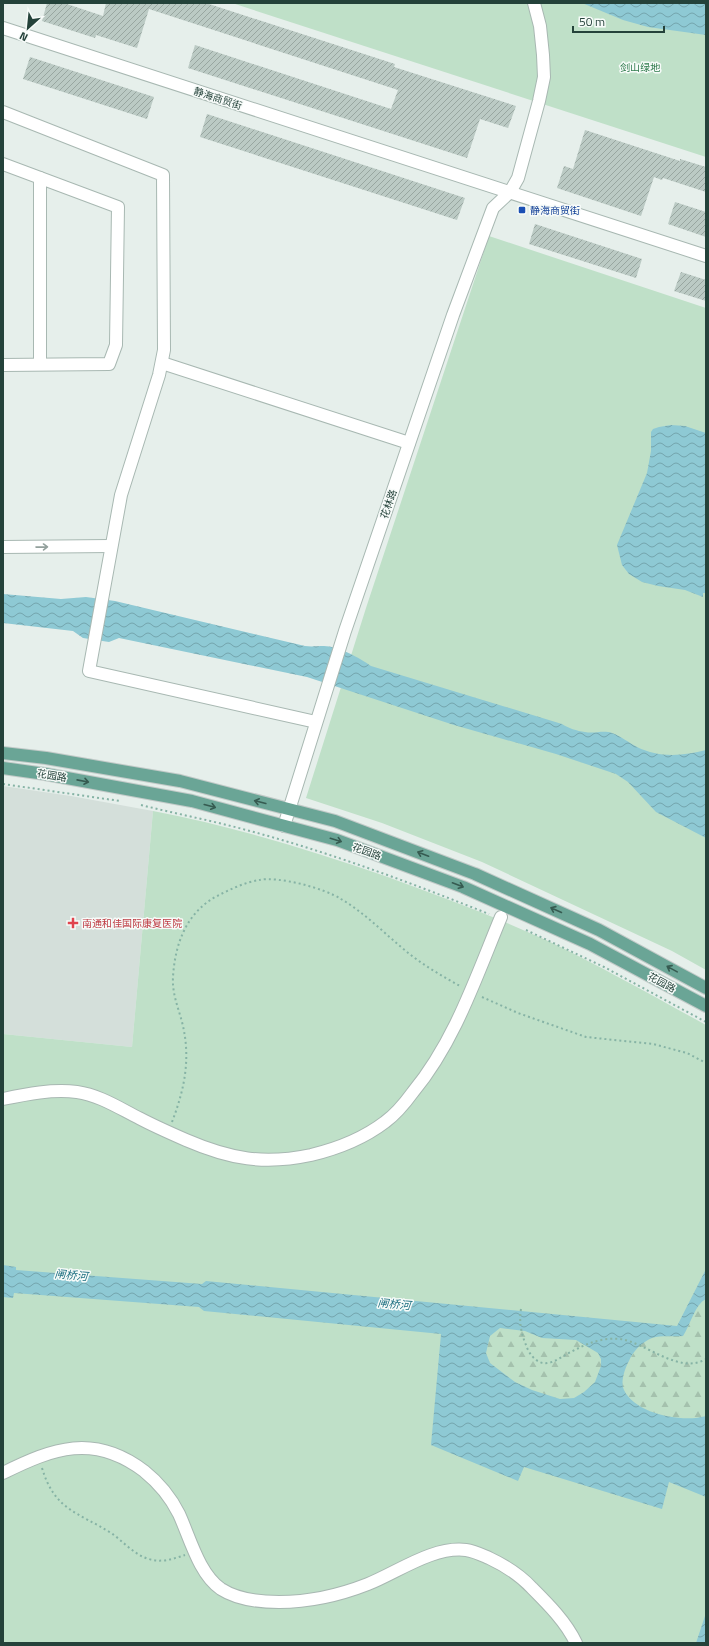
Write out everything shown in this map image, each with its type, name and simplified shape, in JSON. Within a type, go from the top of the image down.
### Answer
[{"type":"main road","name":"花园路","points":[[3,753],[46,758],[180,781],[335,821],[475,874],[599,930],[706,988]]},
{"type":"main road","name":"花园路","points":[[3,768],[52,775],[192,801],[337,840],[463,887],[590,944],[706,1006]]},
{"type":"street","name":"花林路","points":[[284,826],[345,631],[453,315],[493,208],[510,192],[518,178],[544,77],[544,55],[540,26],[534,3]]},
{"type":"street","name":"静海商贸街","points":[[3,28],[706,256]]},
{"type":"street","points":[[3,112],[163,175],[164,350],[160,375],[121,494],[89,671],[316,722]]},
{"type":"street","points":[[3,164],[118,207],[116,345],[109,364],[3,364]]},
{"type":"street","points":[[40,178],[40,364]]},
{"type":"street","points":[[162,363],[409,443]]},
{"type":"street","points":[[3,547],[111,546]]},
{"type":"street","points":[[3,1099],[35,1092],[77,1092],[102,1099],[167,1132],[216,1151],[252,1159],[266,1161],[295,1158],[326,1151],[356,1139],[385,1122],[404,1104],[426,1076],[445,1046],[470,991],[497,916]]},
{"type":"street","points":[[3,1473],[39,1457],[69,1448],[91,1448],[108,1451],[136,1465],[166,1492],[178,1513],[204,1571],[211,1581],[222,1590],[247,1599],[273,1602],[323,1597],[347,1592],[440,1552],[467,1550],[488,1557],[515,1572],[545,1601],[576,1643]]},
{"type":"path","points":[[3,784],[123,802]]},
{"type":"path","points":[[139,804],[289,842],[385,874],[497,916]]},
{"type":"path","points":[[167,1132],[180,1102],[186,1072],[186,1041],[173,986],[176,950],[183,931],[195,913],[202,906],[222,894],[259,880],[272,879],[334,895],[347,903],[433,970],[470,991],[518,1013],[586,1038],[653,1044],[687,1054],[706,1063]]},
{"type":"path","points":[[521,927],[604,967],[706,1022]]},
{"type":"path","points":[[521,1309],[521,1332],[530,1354],[534,1359],[543,1363],[555,1360],[580,1347],[601,1340],[612,1339],[621,1339],[684,1364],[696,1363],[706,1359]]},
{"type":"path","points":[[39,1457],[50,1488],[68,1509],[111,1533],[140,1556],[146,1559],[163,1561],[195,1551]]},
{"type":"shaded area","name":"南通和佳国际康复医院","points":[[3,786],[71,796],[153,811],[132,1047],[3,1034]]},
{"type":"green space","name":"剑山绿地","points":[[232,3],[706,3],[706,157]]},
{"type":"green space","points":[[489,236],[706,308],[706,970],[672,951],[482,862],[382,823],[306,798],[366,608]]},
{"type":"green space","points":[[153,811],[241,831],[299,848],[385,876],[446,899],[546,940],[706,1025],[706,1643],[3,1643],[3,1034],[132,1047]]},
{"type":"green space","points":[[704,1299],[706,1299],[706,1416],[685,1419],[673,1418],[649,1411],[638,1405],[630,1398],[624,1390],[622,1384],[625,1370],[632,1356],[641,1344],[649,1339],[666,1336],[673,1337],[695,1312]]},
{"type":"green space","points":[[500,1328],[525,1331],[542,1338],[576,1340],[598,1353],[601,1359],[601,1366],[595,1382],[584,1392],[574,1398],[560,1399],[532,1390],[515,1382],[490,1363],[486,1353],[490,1336]]},
{"type":"water","points":[[582,3],[706,3],[706,35],[648,27],[623,20]]},
{"type":"water","points":[[671,425],[685,426],[706,433],[706,593],[703,593],[703,597],[685,590],[642,582],[629,574],[622,565],[617,545],[647,473],[651,451],[651,432],[653,429]]},
{"type":"water","points":[[3,594],[61,599],[86,597],[115,601],[305,646],[324,646],[336,648],[349,653],[371,666],[562,724],[576,730],[612,733],[645,751],[680,755],[706,750],[706,838],[656,812],[628,782],[616,774],[556,754],[454,725],[307,677],[119,638],[109,642],[83,638],[73,631],[3,623]]},
{"type":"water","name":"闸桥河","points":[[3,1265],[16,1267],[16,1270],[202,1284],[206,1281],[677,1326],[706,1269],[706,1299],[699,1305],[686,1332],[683,1336],[656,1337],[641,1344],[635,1350],[627,1364],[623,1387],[630,1398],[638,1405],[660,1415],[685,1418],[706,1416],[706,1497],[669,1482],[662,1509],[524,1467],[518,1481],[431,1445],[441,1334],[204,1311],[199,1307],[14,1293],[13,1298],[3,1297]],"holes":[[[500,1328],[525,1331],[542,1338],[576,1340],[598,1353],[601,1359],[601,1366],[595,1382],[584,1392],[574,1398],[560,1399],[532,1390],[515,1382],[490,1363],[486,1353],[490,1336]]]},
{"type":"water","points":[[706,1613],[706,1643],[696,1643]]},
{"type":"building","points":[[47,3],[64,3],[103,16],[106,3],[206,3],[395,64],[394,67],[516,106],[508,128],[480,119],[467,158],[188,68],[195,45],[391,109],[398,90],[149,9],[137,48],[96,35],[95,38],[42,21]]},
{"type":"building","points":[[30,57],[154,97],[147,119],[23,79]]},
{"type":"building","points":[[207,114],[465,198],[457,220],[200,137]]},
{"type":"building","points":[[585,130],[680,161],[680,159],[706,167],[706,192],[663,178],[662,180],[654,177],[641,216],[557,188],[564,166],[573,169]]},
{"type":"building","points":[[675,202],[706,212],[706,237],[668,224]]},
{"type":"building","points":[[535,224],[642,259],[636,278],[529,244]]},
{"type":"building","points":[[681,272],[706,280],[706,301],[674,291]]},
{"type":"place","name":"静海商贸街","points":[[522,210]]},
{"type":"place","name":"南通和佳国际康复医院","points":[[73,923]]}]
